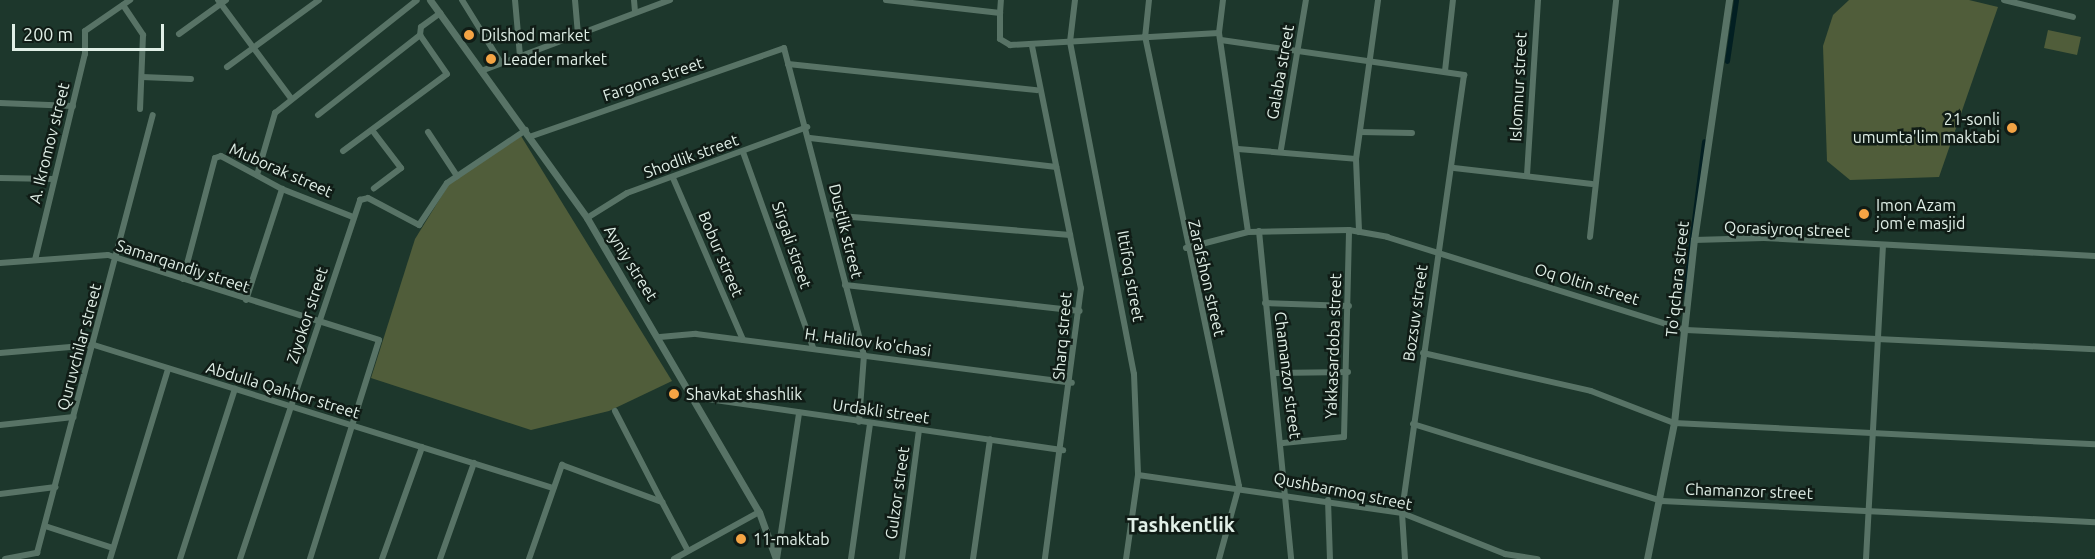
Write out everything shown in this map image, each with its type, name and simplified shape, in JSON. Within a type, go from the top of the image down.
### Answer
[{"type":"street","points":[[130,0],[123,5],[143,35],[140,109]]},
{"type":"street","points":[[227,67],[319,0]]},
{"type":"street","points":[[257,175],[276,113],[290,98],[417,0]]},
{"type":"street","name":"Ayniy street","points":[[430,0],[529,133],[587,218],[660,337],[759,512],[777,559]]},
{"type":"street","points":[[462,0],[501,63]]},
{"type":"street","points":[[515,0],[520,56]]},
{"type":"street","points":[[575,0],[578,33]]},
{"type":"street","points":[[634,0],[635,12]]},
{"type":"street","points":[[481,71],[670,0]]},
{"type":"street","points":[[886,0],[1000,14]]},
{"type":"street","points":[[1001,0],[1003,43],[1032,46],[1145,36],[1220,36],[1445,71],[1453,0]]},
{"type":"street","name":"Ittifoq street","points":[[1076,0],[1070,42],[1119,278],[1134,374],[1138,475],[1126,559]]},
{"type":"street","name":"Zarafshon street","points":[[1149,0],[1145,36],[1186,248],[1239,486],[1219,559]]},
{"type":"street","points":[[1223,0],[1220,36],[1238,149],[1248,232]]},
{"type":"street","name":"Galaba street","points":[[1281,149],[1306,0]]},
{"type":"street","points":[[1359,232],[1356,159],[1378,0]]},
{"type":"street","name":"Islomnur street","points":[[1527,175],[1538,0]]},
{"type":"street","points":[[1590,237],[1593,184],[1617,0]]},
{"type":"street","name":"To'qchara street","points":[[1647,559],[1662,501],[1674,423],[1686,330],[1694,240],[1729,0]]},
{"type":"street","points":[[2004,0],[2073,18]]},
{"type":"street","points":[[179,34],[222,1],[252,48],[290,98]]},
{"type":"street","name":"A. Ikromov street","points":[[35,260],[73,106],[85,32],[123,5]]},
{"type":"street","points":[[343,151],[447,74],[420,35],[421,27],[440,13]]},
{"type":"street","points":[[318,115],[420,35]]},
{"type":"street","name":"Sharq street","points":[[1032,46],[1037,90],[1070,236],[1080,311],[1063,450],[1045,559]]},
{"type":"street","name":"Dustlik street","points":[[784,48],[810,138],[864,355],[859,422]]},
{"type":"street","name":"Fargona street","points":[[353,217],[360,200],[368,198],[419,225],[457,176],[529,133],[784,48]]},
{"type":"street","points":[[788,64],[1037,90]]},
{"type":"street","name":"Bozsuv street","points":[[1405,559],[1402,513],[1437,252],[1454,168],[1462,74],[1445,71]]},
{"type":"street","points":[[142,76],[191,79]]},
{"type":"street","points":[[0,103],[73,106]]},
{"type":"street","name":"Quruvchilar street","points":[[4,559],[37,553],[94,345],[153,115]]},
{"type":"street","name":"Shodlik street","points":[[587,218],[627,193],[674,178],[807,127]]},
{"type":"street","points":[[372,130],[401,168],[374,188]]},
{"type":"street","points":[[428,132],[457,176]]},
{"type":"street","points":[[1360,132],[1413,134]]},
{"type":"street","points":[[810,138],[1056,166]]},
{"type":"street","points":[[1238,149],[1281,149],[1356,159]]},
{"type":"street","name":"Sirgali street","points":[[744,152],[813,348]]},
{"type":"street","name":"Muborak street","points":[[183,279],[215,158],[221,156],[282,189],[353,217]]},
{"type":"street","points":[[1454,168],[1593,184]]},
{"type":"street","points":[[0,178],[54,179]]},
{"type":"street","name":"Bobur street","points":[[674,178],[743,340]]},
{"type":"street","points":[[246,300],[282,189]]},
{"type":"street","points":[[828,214],[1070,236]]},
{"type":"street","name":"Ziyokor street","points":[[240,559],[353,217]]},
{"type":"street","name":"Oq Oltin street","points":[[1186,248],[1248,232],[1349,230],[1437,252],[1686,330],[1880,342],[2095,349]]},
{"type":"street","name":"Yakkasardoba street","points":[[1283,443],[1344,437],[1348,372],[1349,230]]},
{"type":"street","name":"Chamanzor street","points":[[1259,231],[1265,303],[1283,443],[1291,559]]},
{"type":"street","name":"Qorasiyroq street","points":[[1694,240],[2095,256]]},
{"type":"street","points":[[1866,559],[1872,431],[1880,342],[1882,246]]},
{"type":"street","name":"Samarqandiy street","points":[[0,262],[116,258],[318,325],[379,340],[355,426]]},
{"type":"street","points":[[845,285],[1080,311]]},
{"type":"street","points":[[1265,303],[1348,306]]},
{"type":"street","name":"H. Halilov ko'chasi","points":[[660,337],[743,340],[1072,383]]},
{"type":"street","name":"Abdulla Qahhor street","points":[[0,354],[94,345],[553,488]]},
{"type":"street","points":[[1423,353],[1592,391],[1674,423],[1872,431],[2095,444]]},
{"type":"street","points":[[110,559],[168,369]]},
{"type":"street","points":[[1275,373],[1348,372]]},
{"type":"street","points":[[180,559],[235,389]]},
{"type":"street","name":"Urdakli street","points":[[694,397],[1063,450]]},
{"type":"street","points":[[615,411],[687,549]]},
{"type":"street","points":[[777,559],[799,413]]},
{"type":"street","points":[[0,425],[74,417]]},
{"type":"street","points":[[851,559],[870,423]]},
{"type":"street","name":"Chamanzor street","points":[[1413,424],[1662,501],[2095,522]]},
{"type":"street","points":[[310,559],[355,426]]},
{"type":"street","name":"Gulzor street","points":[[902,559],[919,430]]},
{"type":"street","points":[[973,559],[990,439]]},
{"type":"street","points":[[382,559],[422,447]]},
{"type":"street","points":[[440,559],[474,463]]},
{"type":"street","points":[[529,559],[562,465],[662,502]]},
{"type":"street","name":"Qushbarmoq street","points":[[1138,475],[1239,486],[1402,513],[1505,554],[1538,559]]},
{"type":"street","points":[[0,494],[56,488]]},
{"type":"street","points":[[1328,500],[1330,559]]},
{"type":"street","points":[[674,559],[687,549],[695,549],[759,512]]},
{"type":"street","points":[[45,526],[113,548]]},
{"type":"green space","points":[[1849,0],[1969,0],[1998,7],[1939,177],[1850,180],[1827,161],[1823,46],[1833,15]]},
{"type":"green space","points":[[2048,30],[2081,37],[2077,55],[2044,48]]},
{"type":"green space","points":[[521,136],[672,381],[609,411],[531,430],[371,378],[415,239],[449,184]]},
{"type":"waterway","points":[[1727,61],[1736,0]]},
{"type":"waterway","points":[[1685,290],[1704,141]]},
{"type":"place","name":"Dilshod market","points":[[469,35]]},
{"type":"place","name":"Leader market","points":[[491,59]]},
{"type":"place","name":"21-sonli umumta'lim maktabi","points":[[2012,128]]},
{"type":"place","name":"Imon Azam jom'e masjid","points":[[1864,214]]},
{"type":"place","name":"Shavkat shashlik","points":[[674,394]]},
{"type":"place","name":"11-maktab","points":[[741,539]]},
{"type":"district","name":"Tashkentlik","points":[[1181,524]]}]
